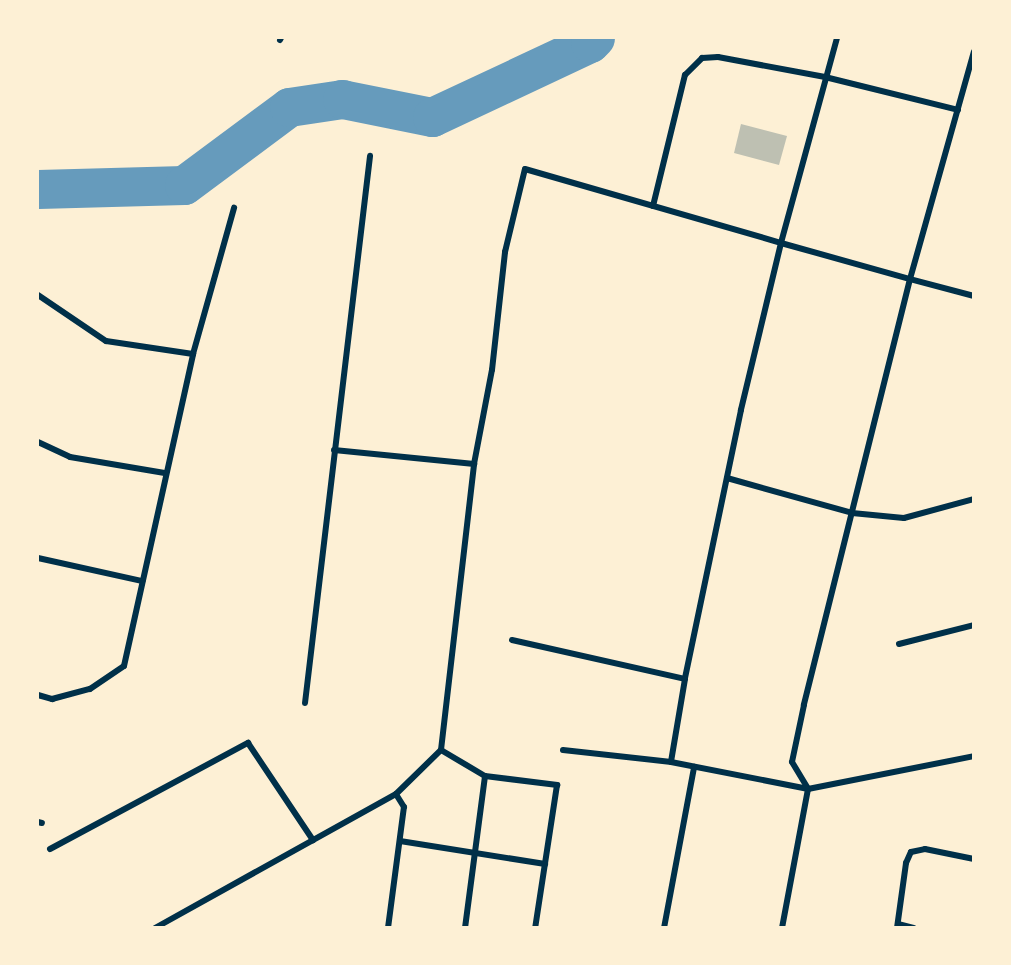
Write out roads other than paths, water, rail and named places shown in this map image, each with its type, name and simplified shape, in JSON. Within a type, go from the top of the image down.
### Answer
[{"type":"street","points":[[671,762],[685,679],[727,478],[781,243],[837,38]]},
{"type":"street","points":[[782,927],[808,789],[792,762],[910,279],[974,51]]},
{"type":"street","points":[[653,206],[686,75],[702,58],[718,57],[825,77],[958,111]]},
{"type":"street","points":[[305,703],[370,156]]},
{"type":"street","points":[[155,927],[396,794],[441,750],[474,464],[492,370],[505,252],[525,169],[974,296]]},
{"type":"street","points":[[38,695],[52,699],[90,689],[124,666],[193,354],[234,208]]},
{"type":"street","points":[[38,295],[106,341],[193,354]]},
{"type":"street","points":[[38,442],[70,457],[165,473]]},
{"type":"street","points":[[334,450],[474,464]]},
{"type":"street","points":[[727,478],[852,513],[904,518],[974,499]]},
{"type":"street","points":[[38,558],[142,581]]},
{"type":"street","points":[[899,644],[974,625]]},
{"type":"street","points":[[512,640],[685,679]]},
{"type":"street","points":[[50,849],[248,743],[313,840]]},
{"type":"street","points":[[441,750],[486,776],[557,785],[536,927]]},
{"type":"street","points":[[563,750],[671,762],[808,789],[974,756]]},
{"type":"street","points":[[664,927],[694,766]]},
{"type":"street","points":[[465,927],[486,776]]},
{"type":"street","points":[[388,927],[404,807],[396,794]]},
{"type":"street","points":[[400,841],[545,864]]},
{"type":"street","points":[[914,927],[898,926],[906,863],[911,852],[925,849],[974,859]]},
{"type":"waterway","points":[[38,189],[184,185],[289,107],[342,99],[432,117],[590,43],[595,38]]}]
